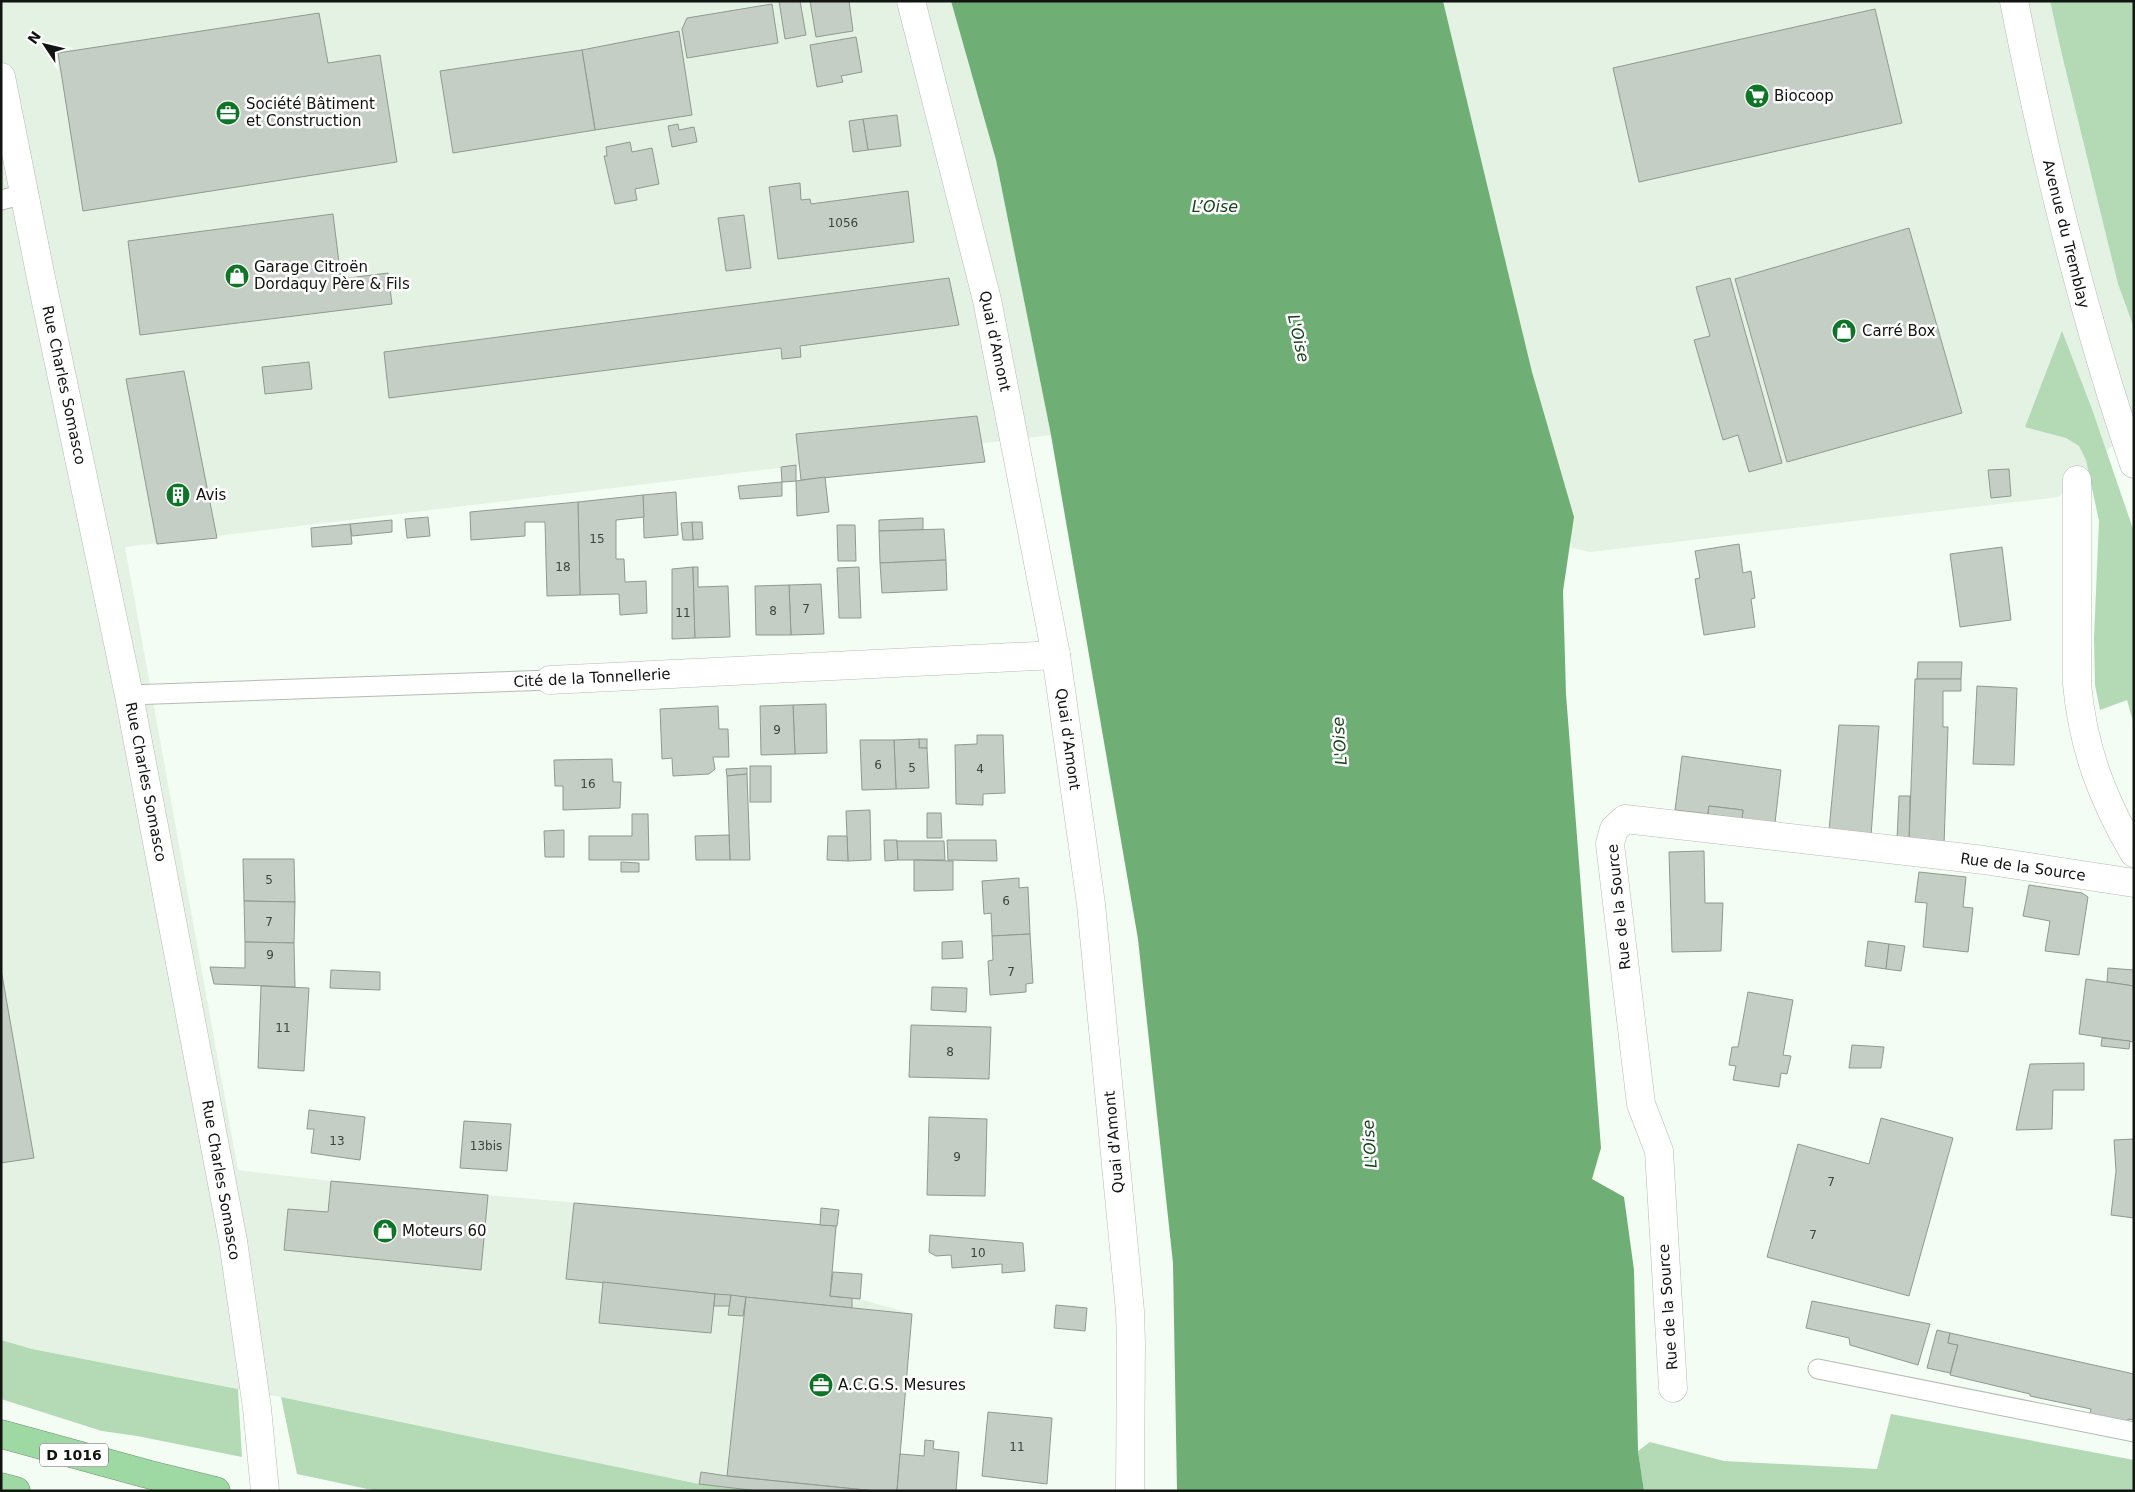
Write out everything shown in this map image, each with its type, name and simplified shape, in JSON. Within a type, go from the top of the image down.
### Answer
[{"type":"highway","name":"D 1016","points":[[1,1434],[216,1491]]},
{"type":"highway","points":[[1,1487],[16,1491]]},
{"type":"street","name":"Quai d'Amont","points":[[911,1],[987,300],[1056,655],[1091,904],[1130,1311],[1130,1491]]},
{"type":"street","name":"Avenue du Tremblay","points":[[2014,1],[2032,97],[2072,260],[2096,349],[2134,464]]},
{"type":"street","name":"Rue Charles Somasco","points":[[1,78],[13,197],[129,695],[233,1241],[258,1408],[265,1491]]},
{"type":"street","points":[[2077,480],[2076,684],[2080,714],[2085,742],[2095,774],[2115,820],[2134,853]]},
{"type":"street","name":"Cité de la Tonnellerie","points":[[550,680],[1056,655]]},
{"type":"street","name":"Rue de la Source","points":[[1673,1388],[1659,1151],[1641,1104],[1610,844],[1614,829],[1625,818],[1984,860],[2134,883]]},
{"type":"lane","name":"Cité de la Tonnellerie","points":[[129,695],[550,680]]},
{"type":"lane","points":[[1818,1369],[2134,1432]]},
{"type":"shaded area","points":[[1,1],[951,1],[996,160],[1051,435],[125,547],[238,1170],[331,1181],[837,1226],[833,1272],[862,1274],[860,1299],[912,1314],[897,1491],[759,1491],[699,1484],[296,1400],[32,1349],[1,1340]]},
{"type":"shaded area","points":[[1443,1],[2050,1],[2118,284],[2134,328],[2134,425],[2059,497],[1590,552],[1572,548]]},
{"type":"shaded area","points":[[2050,1],[2134,1],[2134,328],[2118,284]]},
{"type":"shaded area","points":[[2062,331],[2092,409],[2134,532],[2134,725],[2127,700],[2100,710],[2095,685],[2094,638],[2099,521],[2086,460],[2079,446],[2066,438],[2025,427]]},
{"type":"shaded area","points":[[1,1340],[32,1349],[238,1389],[242,1457],[102,1431],[1,1399]]},
{"type":"shaded area","points":[[281,1397],[699,1484],[759,1491],[377,1491],[297,1474]]},
{"type":"shaded area","points":[[1891,1414],[2134,1460],[2134,1491],[1644,1491],[1638,1451],[1650,1442],[1724,1461],[1877,1469]]},
{"type":"water","points":[[951,1],[1443,1],[1532,372],[1574,517],[1563,591],[1566,694],[1601,1148],[1592,1179],[1624,1197],[1634,1270],[1638,1451],[1644,1491],[1177,1491],[1173,1263],[1138,939],[1051,435],[996,160]]},
{"type":"building","points":[[779,1],[800,1],[806,35],[785,39]]},
{"type":"building","points":[[810,1],[849,1],[853,31],[816,37]]},
{"type":"building","points":[[772,4],[778,43],[687,58],[682,29],[687,18]]},
{"type":"building","name":"Biocoop","points":[[1875,9],[1902,123],[1639,182],[1613,68]]},
{"type":"building","name":"Société Bâtiment et Construction","points":[[319,13],[328,63],[380,55],[397,162],[83,211],[58,53]]},
{"type":"building","points":[[679,31],[692,115],[595,130],[582,50]]},
{"type":"building","points":[[856,37],[862,72],[841,76],[843,82],[817,87],[810,45]]},
{"type":"building","points":[[582,50],[595,130],[453,153],[440,71]]},
{"type":"building","points":[[897,115],[901,146],[868,150],[863,119]]},
{"type":"building","points":[[863,119],[868,150],[853,152],[849,121]]},
{"type":"building","points":[[678,124],[679,130],[694,127],[697,142],[672,147],[668,126]]},
{"type":"building","points":[[630,142],[632,152],[652,148],[659,184],[635,189],[637,200],[615,204],[604,156],[607,156],[606,147]]},
{"type":"building","points":[[800,183],[801,200],[810,199],[811,204],[908,191],[914,242],[778,259],[769,187]]},
{"type":"building","name":"Garage Citroën Dordaquy Père & Fils","points":[[333,214],[341,279],[388,273],[392,304],[140,335],[128,241]]},
{"type":"building","points":[[744,215],[751,268],[726,271],[718,218]]},
{"type":"building","name":"Carré Box","points":[[1909,228],[1962,413],[1787,462],[1735,279]]},
{"type":"building","points":[[949,278],[959,325],[800,346],[801,357],[782,359],[781,348],[389,398],[384,352]]},
{"type":"building","points":[[1730,278],[1782,463],[1749,472],[1738,435],[1723,440],[1694,340],[1710,336],[1696,287]]},
{"type":"building","points":[[309,362],[312,389],[265,394],[262,367]]},
{"type":"building","name":"Avis","points":[[184,371],[217,538],[157,544],[126,379]]},
{"type":"building","points":[[977,416],[985,462],[801,480],[796,434]]},
{"type":"building","points":[[796,465],[796,481],[782,482],[781,467]]},
{"type":"building","points":[[2009,469],[2011,496],[1991,498],[1988,470]]},
{"type":"building","points":[[825,477],[829,512],[797,516],[796,481]]},
{"type":"building","points":[[782,482],[782,496],[740,499],[738,486]]},
{"type":"building","points":[[676,492],[678,535],[644,538],[643,495]]},
{"type":"building","points":[[643,495],[644,517],[616,520],[616,559],[624,559],[625,582],[646,581],[647,613],[620,615],[619,594],[580,595],[578,502]]},
{"type":"building","points":[[578,502],[580,595],[547,596],[545,522],[525,522],[525,536],[471,540],[470,512]]},
{"type":"building","points":[[428,517],[430,536],[407,538],[405,519]]},
{"type":"building","points":[[923,518],[923,530],[879,531],[879,520]]},
{"type":"building","points":[[392,520],[392,532],[352,536],[350,524]]},
{"type":"building","points":[[692,522],[702,522],[703,539],[693,540]]},
{"type":"building","points":[[692,522],[693,540],[683,540],[681,523]]},
{"type":"building","points":[[350,524],[352,544],[312,547],[311,528]]},
{"type":"building","points":[[837,525],[855,525],[856,561],[838,561]]},
{"type":"building","points":[[944,529],[946,560],[880,563],[879,531]]},
{"type":"building","points":[[1739,544],[1743,573],[1751,571],[1755,598],[1751,599],[1755,627],[1704,635],[1695,579],[1700,578],[1695,551]]},
{"type":"building","points":[[2002,547],[2011,620],[1960,627],[1950,554]]},
{"type":"building","points":[[946,560],[947,590],[882,593],[880,563]]},
{"type":"building","points":[[693,567],[695,638],[672,639],[672,569]]},
{"type":"building","points":[[693,567],[698,567],[698,587],[728,586],[730,637],[695,638]]},
{"type":"building","points":[[859,567],[861,618],[839,618],[837,568]]},
{"type":"building","points":[[821,584],[824,634],[791,635],[789,585]]},
{"type":"building","points":[[789,585],[791,635],[756,635],[755,586]]},
{"type":"building","points":[[1918,662],[1962,662],[1961,679],[1917,679]]},
{"type":"building","points":[[1915,679],[1961,679],[1961,691],[1943,691],[1943,727],[1948,727],[1944,845],[1909,841]]},
{"type":"building","points":[[1977,686],[2017,688],[2014,765],[1973,764]]},
{"type":"building","points":[[826,704],[827,753],[795,754],[793,705]]},
{"type":"building","points":[[793,705],[795,754],[761,755],[760,706]]},
{"type":"building","points":[[718,706],[719,729],[728,729],[729,757],[713,757],[715,769],[709,774],[673,776],[672,758],[662,759],[660,709]]},
{"type":"building","points":[[1839,725],[1879,726],[1871,836],[1829,830]]},
{"type":"building","points":[[977,735],[1003,735],[1005,793],[983,794],[983,805],[956,804],[955,745],[977,744]]},
{"type":"building","points":[[919,739],[927,739],[927,748],[919,748]]},
{"type":"building","points":[[919,739],[919,748],[927,748],[929,788],[896,789],[894,740]]},
{"type":"building","points":[[860,740],[894,740],[896,789],[862,790]]},
{"type":"building","points":[[1682,756],[1781,770],[1775,823],[1742,819],[1743,810],[1709,806],[1708,814],[1675,810]]},
{"type":"building","points":[[612,759],[613,782],[621,782],[620,808],[563,810],[563,786],[555,786],[554,760]]},
{"type":"building","points":[[750,766],[771,766],[771,802],[750,802]]},
{"type":"building","points":[[747,768],[747,774],[727,776],[726,769]]},
{"type":"building","points":[[747,774],[750,860],[730,860],[727,776]]},
{"type":"building","points":[[1899,796],[1910,796],[1909,841],[1897,839]]},
{"type":"building","points":[[1709,806],[1743,810],[1742,819],[1708,814]]},
{"type":"building","points":[[870,810],[871,860],[848,861],[846,811]]},
{"type":"building","points":[[927,813],[941,813],[942,838],[927,838]]},
{"type":"building","points":[[632,814],[648,814],[649,860],[589,860],[589,836],[632,836]]},
{"type":"building","points":[[564,830],[564,857],[545,857],[544,831]]},
{"type":"building","points":[[729,835],[730,860],[696,860],[695,836]]},
{"type":"building","points":[[828,836],[847,836],[848,861],[827,860]]},
{"type":"building","points":[[884,840],[897,840],[898,860],[885,861]]},
{"type":"building","points":[[947,840],[996,840],[997,861],[948,860]]},
{"type":"building","points":[[897,841],[944,841],[945,860],[898,860]]},
{"type":"building","points":[[1704,851],[1705,903],[1723,903],[1721,951],[1672,952],[1669,852]]},
{"type":"building","points":[[243,859],[294,859],[295,902],[244,901]]},
{"type":"building","points":[[914,860],[953,861],[953,890],[914,891]]},
{"type":"building","points":[[621,862],[639,863],[639,872],[621,872]]},
{"type":"building","points":[[1919,872],[1966,877],[1963,907],[1973,908],[1968,952],[1923,947],[1927,903],[1915,902]]},
{"type":"building","points":[[1019,878],[1019,888],[1028,887],[1030,934],[992,936],[991,913],[984,914],[982,881]]},
{"type":"building","points":[[2029,885],[2082,893],[2088,897],[2079,955],[2045,951],[2050,921],[2023,916]]},
{"type":"building","points":[[244,901],[295,902],[294,943],[245,942]]},
{"type":"building","points":[[1030,934],[1033,983],[1026,984],[1026,992],[990,995],[988,961],[993,960],[992,936]]},
{"type":"building","points":[[962,941],[963,958],[942,959],[942,942]]},
{"type":"building","points":[[1868,941],[1889,944],[1886,969],[1865,966]]},
{"type":"building","points":[[245,942],[294,943],[295,987],[214,984],[210,967],[245,968]]},
{"type":"building","points":[[1889,944],[1905,946],[1901,971],[1886,969]]},
{"type":"building","points":[[2108,968],[2134,970],[2134,986],[2107,982]]},
{"type":"building","points":[[1,969],[34,1158],[1,1163]]},
{"type":"building","points":[[331,970],[380,972],[380,990],[330,988]]},
{"type":"building","points":[[2086,979],[2134,986],[2134,1042],[2079,1034]]},
{"type":"building","points":[[261,986],[309,988],[304,1071],[258,1068]]},
{"type":"building","points":[[932,987],[967,988],[966,1012],[931,1010]]},
{"type":"building","points":[[1748,992],[1793,1000],[1783,1055],[1791,1056],[1787,1074],[1781,1073],[1779,1087],[1733,1080],[1736,1066],[1729,1065],[1732,1047],[1738,1047]]},
{"type":"building","points":[[911,1025],[991,1027],[989,1079],[909,1077]]},
{"type":"building","points":[[2102,1038],[2130,1041],[2129,1049],[2101,1046]]},
{"type":"building","points":[[1852,1045],[1884,1047],[1881,1068],[1849,1068]]},
{"type":"building","points":[[2084,1063],[2084,1090],[2053,1090],[2052,1129],[2016,1130],[2030,1064]]},
{"type":"building","points":[[309,1110],[365,1117],[360,1160],[311,1153],[314,1129],[307,1129]]},
{"type":"building","points":[[929,1117],[987,1119],[985,1196],[927,1195]]},
{"type":"building","points":[[1881,1118],[1953,1138],[1909,1296],[1767,1257],[1798,1144],[1869,1164]]},
{"type":"building","points":[[464,1121],[511,1124],[507,1171],[460,1168]]},
{"type":"building","points":[[2134,1139],[2134,1218],[2111,1215],[2116,1171],[2114,1140]]},
{"type":"building","name":"Moteurs 60","points":[[331,1181],[488,1195],[481,1270],[284,1250],[288,1209],[328,1212]]},
{"type":"building","points":[[574,1203],[836,1226],[830,1296],[852,1298],[852,1308],[566,1279]]},
{"type":"building","points":[[821,1208],[839,1210],[837,1226],[820,1225]]},
{"type":"building","points":[[930,1235],[1023,1243],[1025,1271],[1002,1273],[1002,1264],[952,1268],[951,1255],[936,1256],[929,1252]]},
{"type":"building","points":[[833,1272],[862,1274],[860,1299],[830,1296]]},
{"type":"building","points":[[603,1282],[715,1294],[711,1333],[599,1323]]},
{"type":"building","points":[[715,1294],[731,1295],[730,1306],[714,1306]]},
{"type":"building","points":[[731,1295],[746,1297],[743,1316],[728,1315]]},
{"type":"building","name":"A.C.G.S. Mesures","points":[[746,1297],[912,1314],[897,1491],[875,1491],[727,1476]]},
{"type":"building","points":[[1812,1301],[1930,1324],[1918,1365],[1850,1345],[1849,1338],[1806,1328]]},
{"type":"building","points":[[1056,1305],[1087,1308],[1085,1331],[1054,1328]]},
{"type":"building","points":[[1937,1330],[1950,1333],[1948,1343],[1958,1345],[1950,1373],[1927,1368]]},
{"type":"building","points":[[1950,1333],[2134,1374],[2134,1420],[2128,1419],[2127,1428],[2089,1419],[2091,1409],[2030,1396],[2030,1394],[1950,1375],[1958,1345],[1948,1343]]},
{"type":"building","points":[[988,1412],[1052,1418],[1047,1484],[982,1476]]},
{"type":"building","points":[[925,1440],[934,1441],[933,1449],[959,1452],[956,1491],[897,1491],[900,1454],[924,1456]]},
{"type":"building","points":[[701,1472],[875,1491],[759,1491],[699,1484]]},
{"type":"place","name":"Biocoop","points":[[1757,96]]},
{"type":"place","name":"Société Bâtiment et Construction","points":[[228,113]]},
{"type":"place","name":"Garage Citroën Dordaquy Père & Fils","points":[[237,276]]},
{"type":"place","name":"Carré Box","points":[[1844,331]]},
{"type":"place","name":"Avis","points":[[178,495]]},
{"type":"place","name":"Moteurs 60","points":[[385,1231]]},
{"type":"place","name":"A.C.G.S. Mesures","points":[[821,1385]]},
{"type":"water label","name":"L’Oise","points":[[1215,206]]},
{"type":"water label","name":"L'Oise","points":[[1299,338]]},
{"type":"water label","name":"L'Oise","points":[[1339,741]]},
{"type":"water label","name":"L'Oise","points":[[1369,1144]]}]
